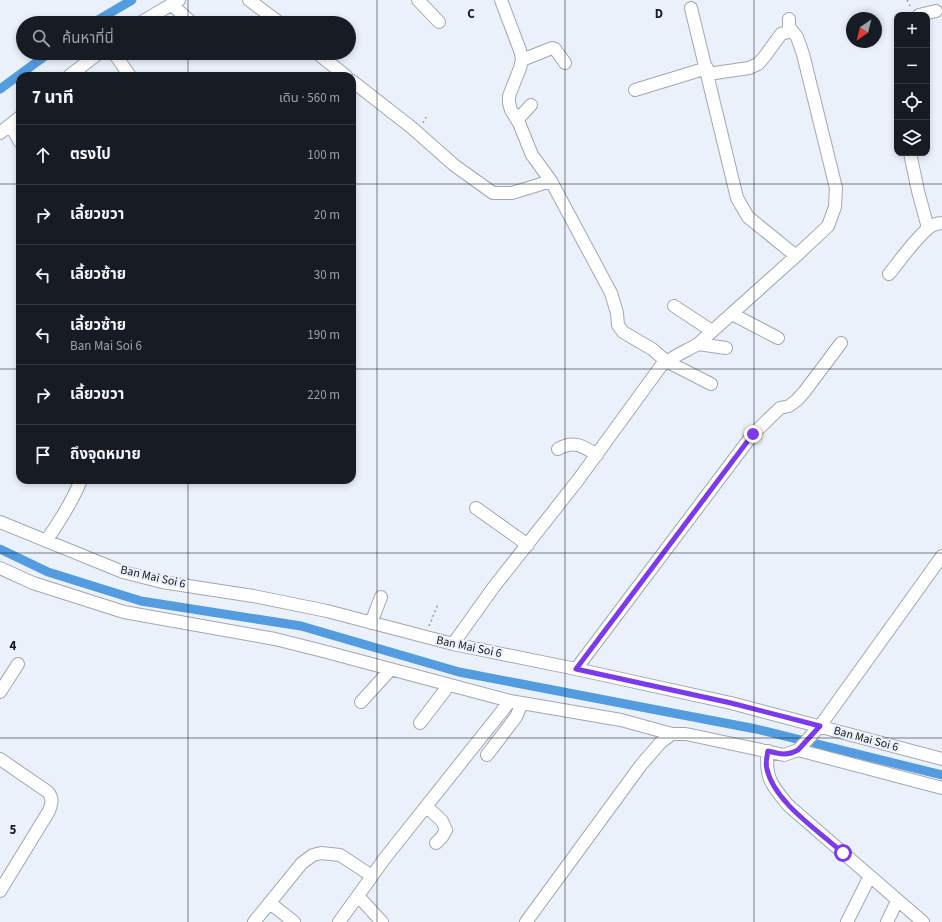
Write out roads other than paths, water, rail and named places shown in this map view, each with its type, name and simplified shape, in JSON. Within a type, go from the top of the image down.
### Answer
[{"type":"street","points":[[249,0],[271,16]]},
{"type":"street","points":[[418,0],[439,22]]},
{"type":"street","points":[[501,0],[521,53],[522,60],[509,96],[511,110],[517,120],[532,155],[552,181],[610,292],[617,313],[618,325],[624,332],[652,349],[666,361],[711,384]]},
{"type":"street","points":[[152,16],[175,2],[186,16]]},
{"type":"street","points":[[691,8],[737,198],[748,217],[796,256]]},
{"type":"street","points":[[930,12],[936,11]]},
{"type":"street","points":[[453,644],[493,588],[597,455],[661,366],[666,361],[698,344],[828,226],[835,208],[836,188],[803,54],[796,37],[789,27],[789,19]]},
{"type":"street","points":[[635,90],[707,71],[749,68],[758,64],[782,34],[792,31]]},
{"type":"street","points":[[522,60],[552,48],[555,49],[565,63]]},
{"type":"street","points":[[75,72],[90,60]]},
{"type":"street","points":[[119,60],[127,72]]},
{"type":"street","points":[[325,60],[341,72]]},
{"type":"street","points":[[356,84],[454,165],[493,193],[512,193],[552,181]]},
{"type":"street","points":[[517,120],[532,105]]},
{"type":"street","points":[[0,133],[16,120]]},
{"type":"street","points":[[10,125],[16,135]]},
{"type":"street","points":[[911,156],[928,228]]},
{"type":"street","points":[[889,274],[928,228],[934,224],[942,223]]},
{"type":"street","points":[[674,306],[712,331]]},
{"type":"street","points":[[732,314],[778,338]]},
{"type":"street","points":[[576,669],[753,434],[780,408],[789,406],[797,400],[841,343]]},
{"type":"street","points":[[698,344],[726,348]]},
{"type":"street","points":[[558,449],[566,445],[575,444],[582,446],[597,455]]},
{"type":"street","points":[[46,541],[64,517],[79,484]]},
{"type":"street","points":[[476,508],[528,545]]},
{"type":"street","name":"Ban Mai Soi 6","points":[[0,522],[123,572],[162,582],[292,603],[453,644],[731,703],[818,729],[942,759]]},
{"type":"street","points":[[0,568],[33,583],[124,612],[275,639],[516,702],[621,720],[672,734],[686,734],[784,755],[801,747],[818,729],[942,556]]},
{"type":"street","points":[[371,623],[381,597]]},
{"type":"street","points":[[0,692],[18,664]]},
{"type":"street","points":[[361,702],[391,669]]},
{"type":"street","points":[[420,723],[449,685]]},
{"type":"street","points":[[487,755],[516,717],[516,702]]},
{"type":"street","points":[[339,922],[426,806],[516,702]]},
{"type":"street","points":[[526,922],[641,765],[661,742],[672,734]]},
{"type":"street","points":[[801,747],[942,788]]},
{"type":"street","points":[[768,751],[766,764],[767,770],[774,788],[789,806],[923,922]]},
{"type":"street","points":[[0,759],[48,792],[51,795],[52,800],[49,811],[0,891]]},
{"type":"street","points":[[426,806],[442,821],[446,830],[436,843]]},
{"type":"street","points":[[254,922],[302,863],[313,855],[322,853],[340,855],[372,876]]},
{"type":"street","points":[[847,922],[870,876]]},
{"type":"street","points":[[358,896],[382,922]]},
{"type":"street","points":[[887,922],[898,901]]},
{"type":"street","points":[[270,903],[294,922]]},
{"type":"waterway","points":[[105,16],[132,0]]},
{"type":"waterway","points":[[23,72],[39,60]]},
{"type":"waterway","points":[[0,89],[16,77]]},
{"type":"waterway","points":[[0,549],[48,572],[141,601],[301,626],[459,672],[756,729],[942,775]]}]
